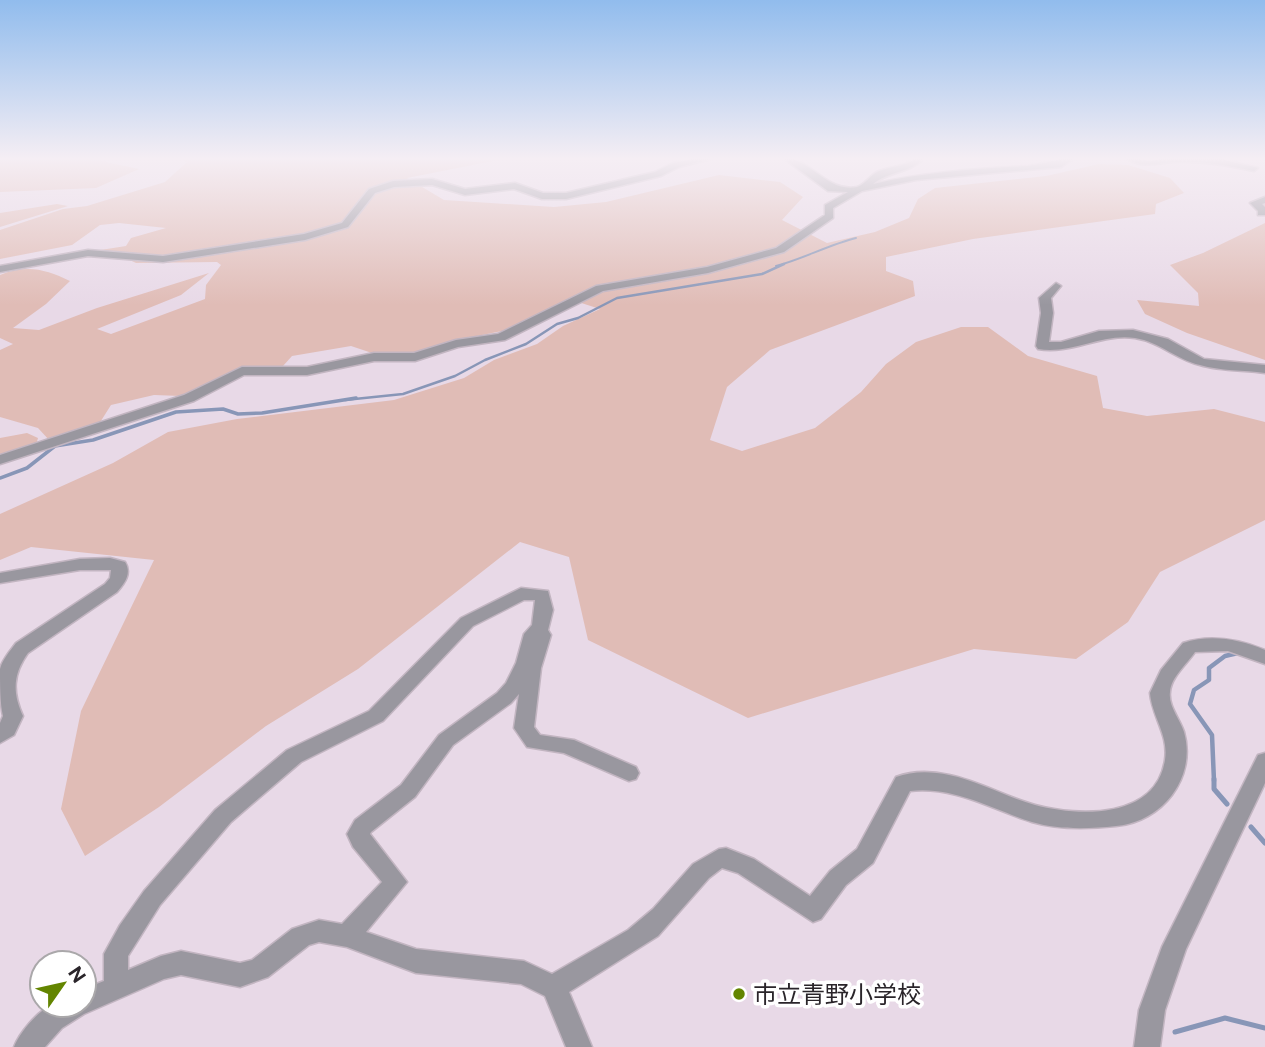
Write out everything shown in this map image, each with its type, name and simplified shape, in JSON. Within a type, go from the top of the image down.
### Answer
[{"type":"street","points":[[0,269],[88,253],[163,258],[304,237],[345,225],[359,207]]},
{"type":"street","points":[[0,460],[189,398],[242,371],[307,371],[374,357],[429,355],[456,344],[510,334],[600,288],[700,272],[767,254],[804,236],[830,216],[828,207]]},
{"type":"street","points":[[1259,207],[1264,211],[1261,214]]},
{"type":"street","points":[[1056,286],[1045,298],[1048,313],[1042,346],[1062,346],[1099,335],[1133,334],[1164,342],[1201,362],[1265,369]]},
{"type":"street","points":[[0,578],[25,576],[95,562],[111,562],[119,566],[120,572],[118,581],[111,588],[22,648],[2,689],[4,700],[13,716],[7,730],[0,736]]},
{"type":"street","points":[[116,988],[116,954],[152,898],[223,816],[294,756],[376,716],[467,622],[506,600],[521,594],[542,595],[543,619],[537,635]]},
{"type":"street","points":[[347,936],[396,882],[358,834],[363,826],[408,792],[446,740],[504,698],[514,687],[525,663],[533,634],[542,635],[532,667],[524,728],[527,736],[534,742],[566,746],[629,773]]},
{"type":"street","points":[[554,988],[575,972],[629,946],[659,920],[711,860],[724,857],[738,862],[813,911],[838,878],[865,856],[903,783],[916,780],[953,784],[1055,820],[1128,816],[1147,807],[1172,779],[1177,755],[1175,735],[1160,695],[1189,647],[1217,642],[1242,646],[1260,655]]},
{"type":"street","points":[[1147,1047],[1152,1010],[1174,947],[1259,791],[1265,761]]},
{"type":"street","points":[[98,996],[181,963],[240,975],[259,969],[300,937],[319,931],[347,936],[416,961],[524,973],[554,988],[579,1047]]},
{"type":"street","points":[[27,1047],[53,1019]]},
{"type":"shaded area","points":[[39,207],[65,207],[0,227],[0,213]]},
{"type":"shaded area","points":[[794,207],[782,220],[827,243],[875,232],[909,218],[914,207],[1156,207],[1155,214],[973,239],[886,257],[886,271],[913,281],[915,296],[770,350],[727,387],[710,440],[742,451],[815,428],[861,392],[886,364],[916,342],[961,327],[988,327],[1028,356],[1097,376],[1103,408],[1147,416],[1214,409],[1265,422],[1265,520],[1160,572],[1128,622],[1076,659],[974,649],[748,718],[588,640],[569,557],[520,542],[358,669],[266,726],[159,807],[85,856],[61,809],[81,711],[154,560],[31,547],[0,560],[0,514],[113,463],[168,432],[237,419],[394,400],[464,378],[494,360],[537,344],[563,326],[600,309],[572,300],[502,331],[457,340],[424,353],[378,355],[351,346],[292,356],[283,366],[238,369],[181,396],[154,395],[111,405],[99,424],[50,441],[38,428],[0,417],[0,350],[13,344],[0,338],[0,275],[36,269],[70,281],[46,304],[13,328],[39,330],[97,308],[209,273],[181,295],[97,329],[111,334],[205,299],[206,285],[221,265],[217,262],[136,263],[111,251],[94,251],[126,246],[131,238],[166,228],[119,223],[100,225],[72,245],[0,259],[0,230],[63,209]]},
{"type":"shaded area","points":[[1265,223],[1265,360],[1187,333],[1145,314],[1137,300],[1199,306],[1198,293],[1170,265],[1203,253]]},
{"type":"shaded area","points":[[27,433],[38,438],[36,445],[0,456],[0,438]]},
{"type":"waterway","points":[[776,266],[856,238]]},
{"type":"waterway","points":[[345,400],[403,394],[455,376],[485,360],[526,344],[557,324],[578,318],[617,298],[762,274],[784,264]]},
{"type":"waterway","points":[[0,478],[27,468],[55,446],[93,440],[176,412],[223,409],[238,414],[262,413],[356,398]]},
{"type":"waterway","points":[[1214,781],[1212,735],[1190,704],[1194,690],[1209,680],[1209,668],[1225,656],[1238,653]]},
{"type":"waterway","points":[[1214,781],[1214,789],[1227,804]]},
{"type":"waterway","points":[[1251,827],[1265,843]]},
{"type":"waterway","points":[[1175,1032],[1225,1018],[1265,1028]]},
{"type":"place","name":"市立青野小学校","points":[[739,994]]}]
